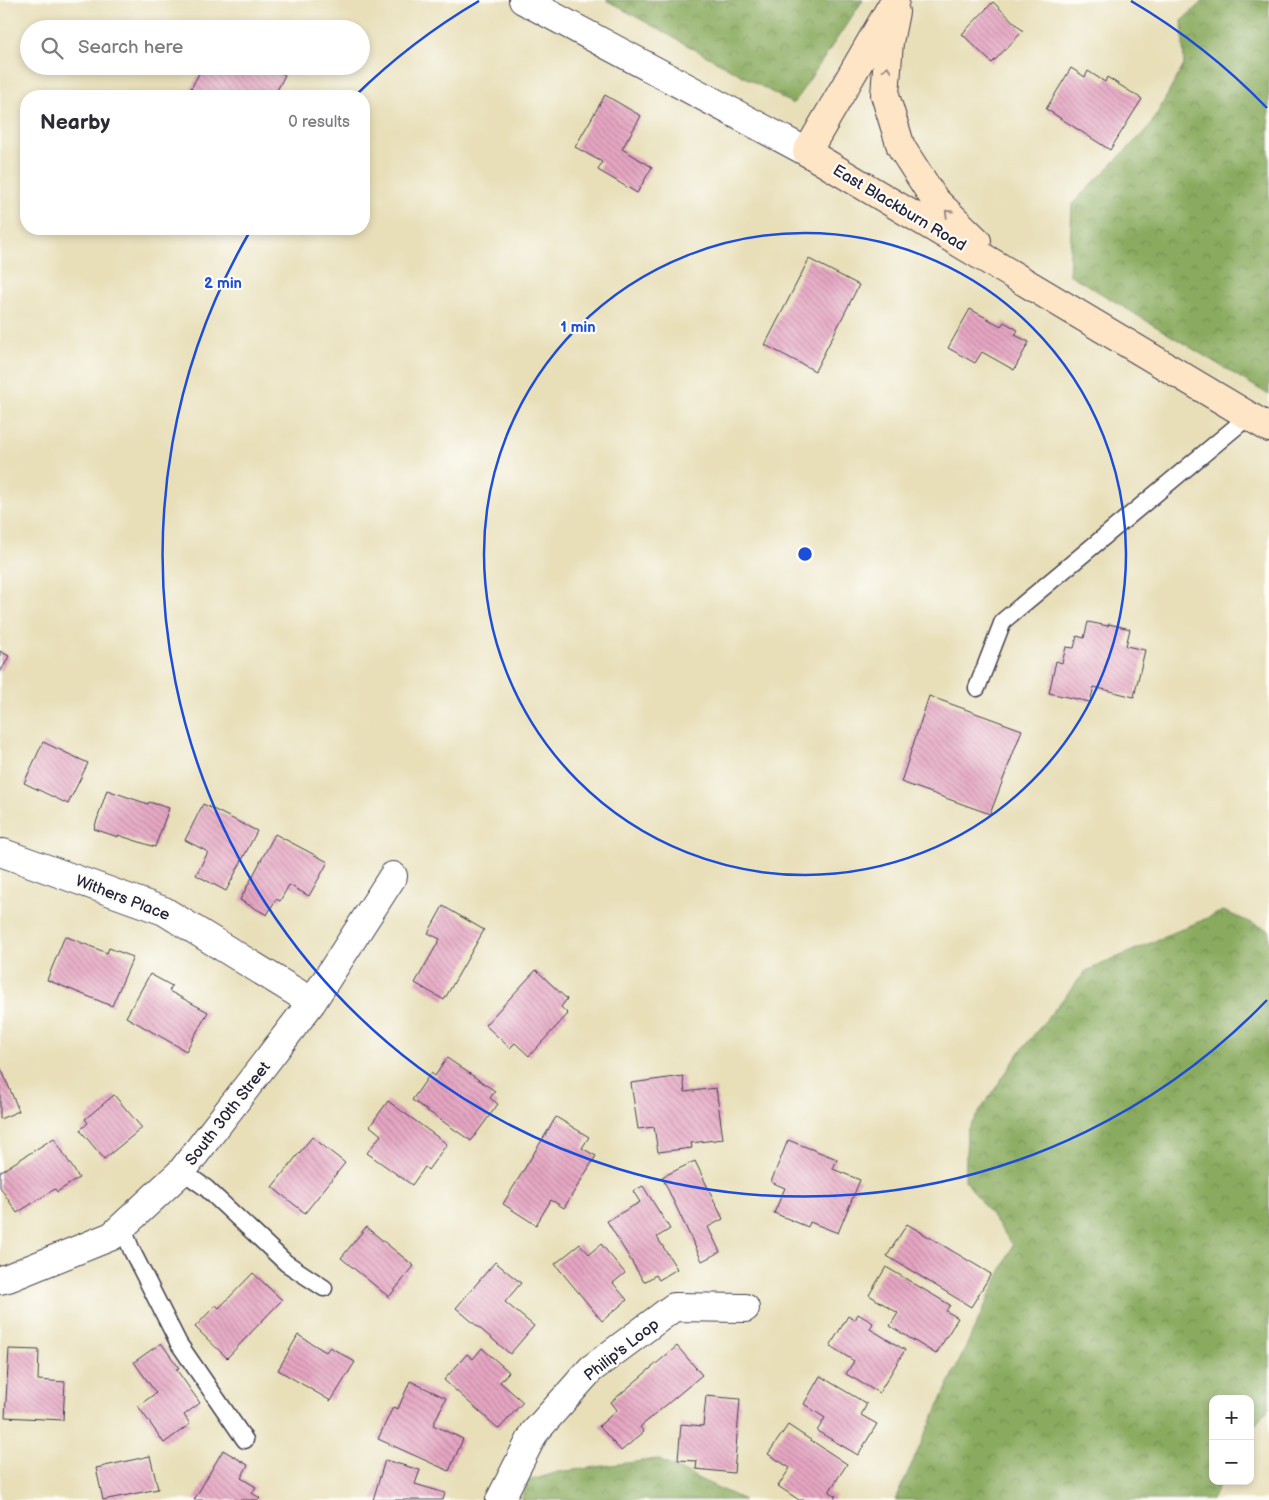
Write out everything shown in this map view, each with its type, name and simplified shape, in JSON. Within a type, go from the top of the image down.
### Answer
[{"type":"street","name":"East Blackburn Road","points":[[523,0],[807,152],[1259,422]]},
{"type":"street","points":[[807,152],[896,0]]},
{"type":"street","points":[[896,0],[889,42],[884,95],[901,147],[935,200],[1008,272]]},
{"type":"street","name":"Withers Place","points":[[4,854],[164,911],[312,1002]]},
{"type":"street","name":"South 30th Street","points":[[0,1280],[112,1236],[182,1171],[312,1002],[393,876]]},
{"type":"street","name":"Philip's Loop","points":[[500,1500],[534,1433],[591,1369],[674,1307],[745,1308]]},
{"type":"lane","points":[[977,688],[1003,620],[1259,422]]},
{"type":"lane","points":[[182,1171],[206,1188],[286,1263],[324,1288]]},
{"type":"lane","points":[[122,1226],[132,1251],[179,1344],[245,1440]]},
{"type":"green space","points":[[606,0],[863,0],[793,104]]},
{"type":"green space","points":[[1204,0],[1269,0],[1269,395],[1069,274],[1072,204],[1150,126],[1184,65],[1182,20]]},
{"type":"green space","points":[[1223,911],[1269,930],[1269,1408],[1254,1426],[1254,1395],[1209,1395],[1209,1485],[1219,1485],[1212,1500],[895,1500],[1013,1245],[965,1180],[967,1130],[1022,1049],[1086,971]]},
{"type":"green space","points":[[657,1459],[744,1500],[522,1500],[525,1482],[558,1472]]},
{"type":"building","points":[[993,2],[1023,31],[992,63],[962,34]]},
{"type":"building","points":[[1071,68],[1085,77],[1088,71],[1105,82],[1107,77],[1142,99],[1110,150],[1046,109]]},
{"type":"building","points":[[198,75],[285,75],[277,90],[190,90]]},
{"type":"building","points":[[605,95],[641,116],[622,149],[652,167],[637,193],[598,170],[602,162],[575,147]]},
{"type":"building","points":[[809,259],[859,285],[815,371],[765,345]]},
{"type":"building","points":[[970,309],[1001,326],[1004,322],[1018,330],[1015,335],[1029,342],[1014,370],[982,352],[975,363],[948,348]]},
{"type":"building","points":[[1088,622],[1130,629],[1126,646],[1145,650],[1134,697],[1094,687],[1090,702],[1049,693],[1056,661],[1062,663],[1066,647],[1074,648],[1077,636],[1084,638]]},
{"type":"building","points":[[0,651],[9,656],[0,673]]},
{"type":"building","points":[[929,696],[1022,730],[990,814],[901,782]]},
{"type":"building","points":[[43,742],[88,763],[68,804],[24,783]]},
{"type":"building","points":[[107,790],[148,804],[149,802],[169,808],[155,847],[94,829]]},
{"type":"building","points":[[203,804],[257,831],[226,891],[196,875],[208,852],[185,840]]},
{"type":"building","points":[[275,834],[328,862],[309,896],[289,885],[280,901],[276,899],[267,915],[240,900]]},
{"type":"building","points":[[443,906],[484,930],[444,1000],[415,983],[440,939],[428,933]]},
{"type":"building","points":[[65,936],[107,953],[109,948],[133,957],[112,1006],[47,980]]},
{"type":"building","points":[[536,970],[567,999],[561,1007],[568,1014],[529,1056],[515,1043],[510,1048],[485,1025]]},
{"type":"building","points":[[150,974],[172,986],[169,991],[208,1012],[186,1051],[126,1017]]},
{"type":"building","points":[[447,1058],[495,1091],[490,1098],[498,1104],[471,1141],[412,1100],[431,1073],[435,1076]]},
{"type":"building","points":[[0,1066],[19,1111],[0,1119]]},
{"type":"building","points":[[683,1076],[685,1092],[716,1088],[723,1139],[691,1143],[692,1148],[658,1152],[654,1127],[638,1129],[631,1083]]},
{"type":"building","points":[[114,1095],[142,1128],[104,1159],[80,1130],[88,1123],[85,1119]]},
{"type":"building","points":[[388,1101],[447,1144],[428,1170],[425,1167],[412,1185],[367,1153],[381,1135],[370,1126]]},
{"type":"building","points":[[556,1117],[589,1137],[582,1148],[596,1156],[564,1208],[551,1200],[536,1225],[503,1204]]},
{"type":"building","points":[[312,1137],[345,1163],[305,1213],[272,1187]]},
{"type":"building","points":[[54,1138],[79,1178],[57,1192],[55,1189],[17,1213],[0,1187],[0,1172]]},
{"type":"building","points":[[788,1140],[837,1159],[833,1169],[860,1180],[838,1233],[810,1222],[808,1227],[774,1213],[785,1188],[771,1182]]},
{"type":"building","points":[[695,1161],[723,1219],[708,1227],[720,1252],[702,1261],[662,1177]]},
{"type":"building","points":[[643,1186],[670,1229],[657,1237],[677,1269],[659,1280],[656,1275],[644,1282],[607,1221],[640,1202],[633,1191]]},
{"type":"building","points":[[907,1224],[991,1274],[971,1307],[887,1256]]},
{"type":"building","points":[[366,1227],[414,1266],[389,1297],[341,1258]]},
{"type":"building","points":[[580,1244],[589,1254],[601,1244],[625,1273],[613,1283],[627,1300],[602,1321],[555,1264]]},
{"type":"building","points":[[495,1262],[521,1283],[505,1302],[534,1326],[510,1354],[456,1308]]},
{"type":"building","points":[[886,1267],[950,1305],[946,1311],[958,1318],[936,1354],[890,1326],[898,1313],[869,1295]]},
{"type":"building","points":[[253,1273],[282,1300],[227,1358],[195,1327],[216,1305],[219,1308]]},
{"type":"building","points":[[858,1314],[873,1323],[870,1329],[905,1350],[879,1393],[846,1374],[854,1361],[830,1346],[848,1316],[855,1320]]},
{"type":"building","points":[[298,1335],[326,1352],[330,1347],[355,1362],[331,1401],[278,1370]]},
{"type":"building","points":[[161,1343],[179,1368],[176,1369],[200,1403],[184,1415],[190,1424],[164,1443],[138,1406],[156,1393],[134,1362]]},
{"type":"building","points":[[677,1346],[702,1375],[640,1427],[644,1432],[621,1451],[599,1426],[617,1410],[611,1402]]},
{"type":"building","points":[[482,1348],[509,1372],[500,1382],[523,1402],[499,1429],[444,1380],[467,1354],[473,1359]]},
{"type":"building","points":[[9,1349],[39,1350],[38,1380],[65,1382],[63,1420],[5,1417]]},
{"type":"building","points":[[820,1376],[867,1404],[861,1415],[877,1424],[858,1455],[817,1431],[825,1418],[804,1404]]},
{"type":"building","points":[[410,1381],[446,1398],[433,1425],[463,1439],[449,1471],[378,1439],[393,1407],[398,1409]]},
{"type":"building","points":[[706,1396],[740,1399],[734,1473],[696,1469],[697,1461],[678,1460],[681,1424],[703,1426]]},
{"type":"building","points":[[788,1425],[847,1464],[829,1492],[836,1496],[833,1500],[799,1500],[778,1486],[790,1468],[768,1454]]},
{"type":"building","points":[[223,1450],[248,1465],[241,1478],[256,1487],[252,1493],[260,1498],[258,1500],[194,1500]]},
{"type":"building","points":[[150,1456],[158,1489],[103,1500],[96,1468]]},
{"type":"building","points":[[385,1460],[420,1470],[415,1484],[445,1493],[443,1500],[373,1500]]}]
